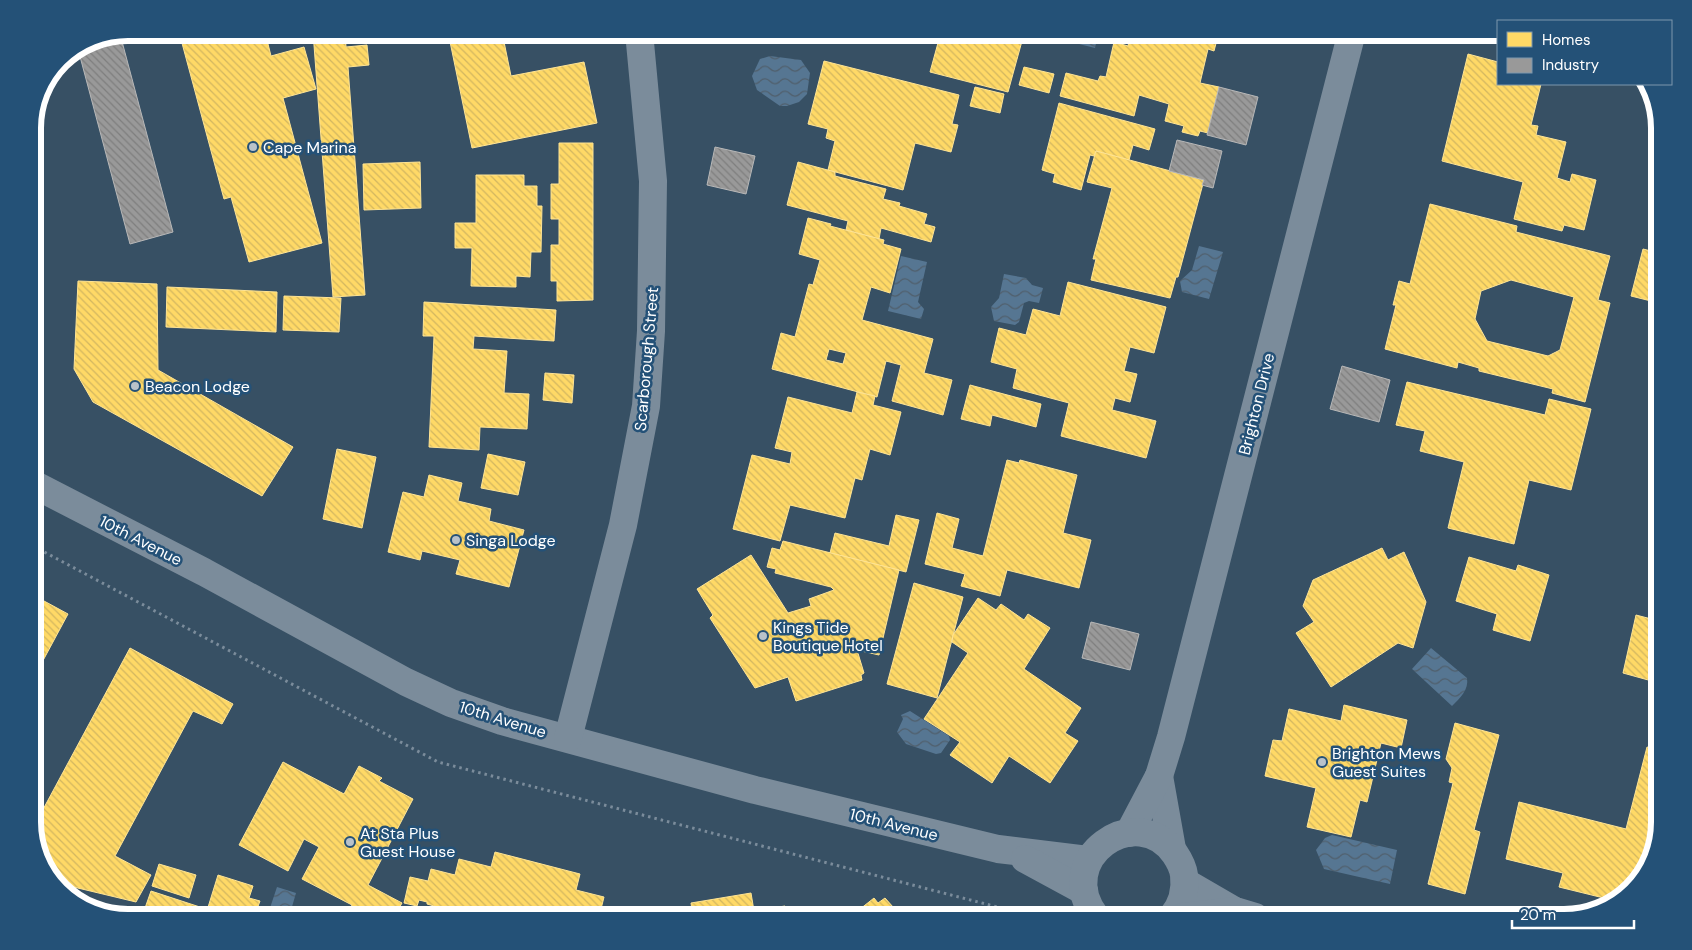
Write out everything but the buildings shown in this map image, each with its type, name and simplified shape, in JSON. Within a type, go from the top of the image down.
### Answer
[{"type":"street","name":"Scarborough Street","points":[[568,738],[624,525],[646,406],[652,331],[654,180],[640,41]]},
{"type":"street","name":"Brighton Drive","points":[[1129,833],[1159,776],[1350,41]]},
{"type":"street","name":"10th Avenue","points":[[41,488],[220,580],[406,682],[451,703],[502,721],[756,790],[1013,852],[1088,860]]},
{"type":"street","name":"Brighton Drive","points":[[1159,776],[1172,849],[1181,864],[1185,882]]},
{"type":"street","points":[[1091,909],[1086,901],[1083,881],[1088,860],[1109,839],[1129,833],[1148,834],[1172,849]]},
{"type":"street","name":"10th Avenue","points":[[1013,852],[1084,891]]},
{"type":"street","points":[[1178,909],[1182,902],[1185,882],[1236,909]]},
{"type":"water","points":[[1067,41],[1097,41],[1095,48]]},
{"type":"water","points":[[770,56],[801,60],[810,73],[807,94],[799,102],[780,106],[757,90],[752,76],[760,59]]},
{"type":"water","points":[[1199,246],[1223,252],[1209,299],[1182,292],[1180,281],[1192,270]]},
{"type":"water","points":[[901,256],[927,262],[918,302],[924,309],[921,319],[888,311]]},
{"type":"water","points":[[1004,274],[1026,278],[1032,285],[1043,288],[1039,303],[1029,301],[1024,303],[1019,322],[1015,325],[994,321],[991,307],[999,298]]},
{"type":"water","points":[[1431,648],[1467,678],[1465,690],[1452,706],[1412,669]]},
{"type":"water","points":[[910,711],[949,736],[950,740],[941,753],[936,754],[906,744],[897,732],[903,719],[901,715]]},
{"type":"water","points":[[1332,835],[1397,850],[1390,884],[1324,869],[1316,850],[1325,838]]},
{"type":"water","points":[[277,887],[296,893],[291,909],[270,909]]},
{"type":"place","name":"Cape Marina","points":[[253,147]]},
{"type":"place","name":"Beacon Lodge","points":[[135,386]]},
{"type":"place","name":"Singa Lodge","points":[[456,540]]},
{"type":"place","name":"Kings Tide Boutique Hotel","points":[[763,636]]},
{"type":"place","name":"Brighton Mews Guest Suites","points":[[1322,762]]},
{"type":"place","name":"At Sta Plus Guest House","points":[[350,842]]}]
